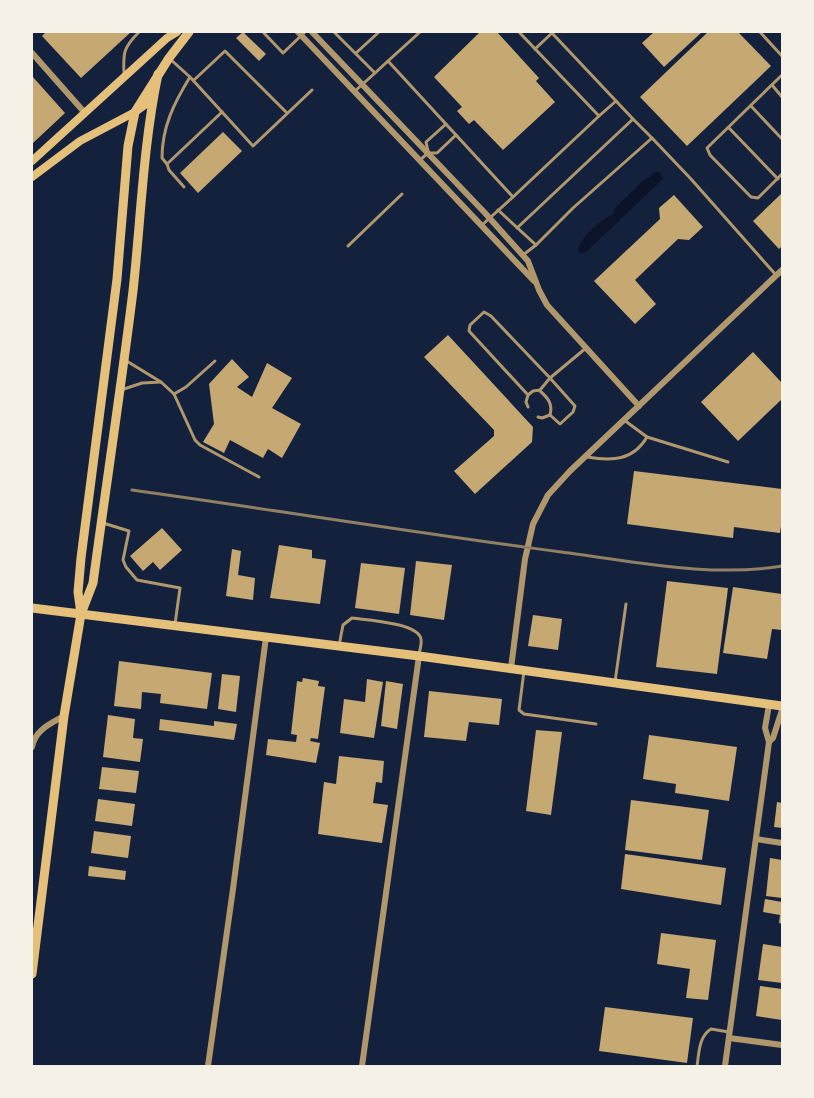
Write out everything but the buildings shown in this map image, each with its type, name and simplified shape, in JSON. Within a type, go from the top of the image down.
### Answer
[{"type":"main road","points":[[32,161],[166,38],[177,32]]},
{"type":"main road","points":[[81,614],[78,592],[81,558],[117,279],[128,146],[135,112],[169,57],[189,32]]},
{"type":"main road","points":[[32,974],[64,716],[81,614],[93,583],[139,229],[145,150],[158,74]]},
{"type":"main road","points":[[32,177],[80,141],[135,112],[152,100]]},
{"type":"main road","points":[[32,608],[511,668],[783,708]]},
{"type":"street","points":[[312,32],[490,218],[528,261],[547,305],[639,406]]},
{"type":"street","points":[[302,33],[536,283]]},
{"type":"street","points":[[32,53],[85,113]]},
{"type":"street","points":[[511,668],[525,559],[533,524],[548,495],[783,270]]},
{"type":"street","points":[[208,1066],[266,637]]},
{"type":"street","points":[[362,1066],[419,656]]},
{"type":"street","points":[[725,1066],[769,742],[765,728],[770,705]]},
{"type":"street","points":[[769,742],[773,738],[783,708]]},
{"type":"street","points":[[32,747],[33,740],[43,727],[64,716]]},
{"type":"street","points":[[756,839],[783,843]]},
{"type":"street","points":[[729,1035],[783,1045]]},
{"type":"lane","points":[[124,76],[123,54],[128,44],[139,32]]},
{"type":"lane","points":[[263,32],[283,53],[302,33]]},
{"type":"lane","points":[[334,32],[375,73]]},
{"type":"lane","points":[[356,53],[379,32]]},
{"type":"lane","points":[[355,91],[420,32]]},
{"type":"lane","points":[[519,32],[599,116]]},
{"type":"lane","points":[[535,49],[551,32],[691,179],[777,276]]},
{"type":"lane","points":[[760,32],[783,56]]},
{"type":"lane","points":[[184,187],[162,158],[162,142],[167,122],[172,108],[192,78],[225,51],[287,113]]},
{"type":"lane","points":[[169,57],[192,78],[253,146],[312,90]]},
{"type":"lane","points":[[388,61],[513,197]]},
{"type":"lane","points":[[783,75],[707,148],[710,155],[751,197],[758,198],[783,174]]},
{"type":"lane","points":[[772,85],[783,97]]},
{"type":"lane","points":[[482,225],[616,101]]},
{"type":"lane","points":[[751,106],[783,139]]},
{"type":"lane","points":[[167,164],[222,112]]},
{"type":"lane","points":[[517,228],[633,119]]},
{"type":"lane","points":[[428,153],[426,142],[446,123]]},
{"type":"lane","points":[[729,128],[778,179]]},
{"type":"lane","points":[[420,160],[428,153],[437,153],[457,135]]},
{"type":"lane","points":[[523,256],[652,138]]},
{"type":"lane","points":[[348,246],[402,194]]},
{"type":"lane","points":[[498,210],[536,245]]},
{"type":"lane","points":[[528,395],[469,331],[470,325],[484,312],[491,315],[575,406],[573,412],[560,424],[550,415]]},
{"type":"lane","points":[[528,407],[526,402],[528,395],[540,390],[550,378],[586,348]]},
{"type":"lane","points":[[123,359],[161,382],[174,394],[195,440],[200,445],[259,477]]},
{"type":"lane","points":[[174,394],[186,387],[215,361]]},
{"type":"lane","points":[[119,390],[142,383],[161,382]]},
{"type":"lane","points":[[540,390],[550,402],[552,409],[550,415]]},
{"type":"lane","points":[[538,417],[550,415]]},
{"type":"lane","points":[[624,420],[647,437],[728,462]]},
{"type":"lane","points":[[586,457],[609,461],[634,453],[647,437]]},
{"type":"lane","points":[[101,523],[129,531],[123,560],[137,580],[180,588],[174,626]]},
{"type":"lane","points":[[615,683],[627,604]]},
{"type":"lane","points":[[339,646],[343,625],[352,618],[404,626],[417,631],[421,639],[419,656]]},
{"type":"lane","points":[[524,670],[519,710],[524,714],[596,724]]},
{"type":"lane","points":[[697,1066],[702,1040],[706,1032],[711,1029],[729,1035]]},
{"type":"water","points":[[655,171],[660,172],[663,179],[585,253],[580,254],[578,250],[580,244],[588,234],[602,220],[613,214],[615,208]]},
{"type":"railway","points":[[132,490],[644,564],[727,570],[782,566]]}]
